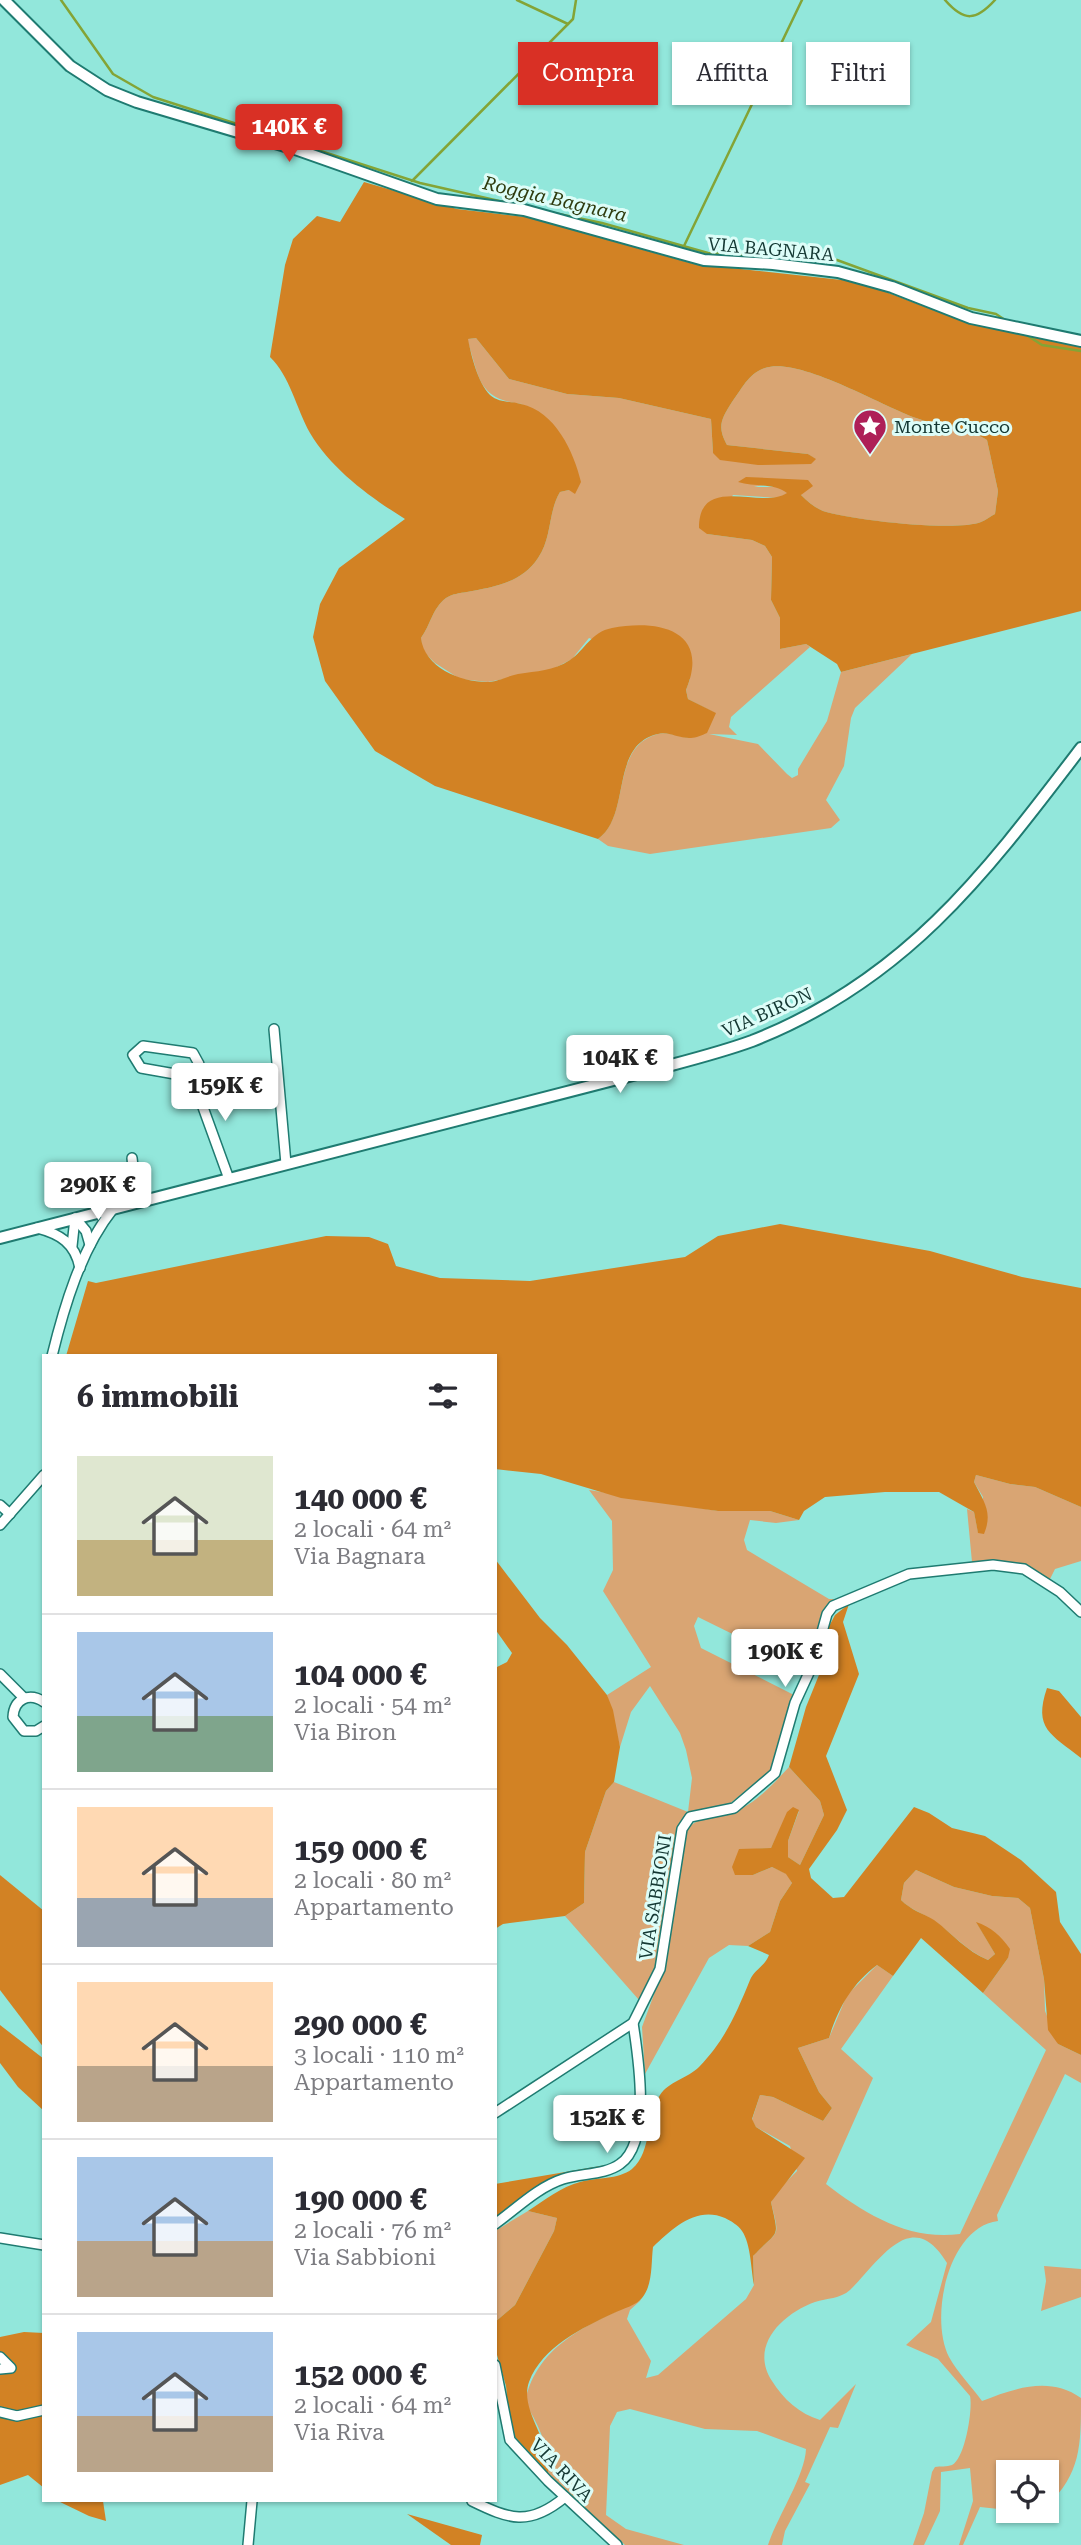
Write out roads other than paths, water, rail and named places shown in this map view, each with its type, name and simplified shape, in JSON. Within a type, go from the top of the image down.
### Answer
[{"type":"street","name":"VIA BAGNARA","points":[[4,0],[70,66],[107,90],[137,102],[295,149],[437,199],[524,210],[704,260],[773,264],[838,272],[892,287],[971,318],[1081,341]]},
{"type":"street","name":"VIA BIRON","points":[[0,1238],[723,1051],[752,1041],[826,1006],[899,957],[954,906],[986,871],[1081,748]]},
{"type":"street","points":[[274,1029],[286,1164]]},
{"type":"street","points":[[192,1077],[141,1068],[133,1055],[143,1045],[193,1053],[199,1063],[192,1077],[229,1178]]},
{"type":"street","points":[[132,1158],[137,1202]]},
{"type":"street","points":[[53,1354],[80,1269],[90,1245],[113,1209]]},
{"type":"street","points":[[75,1218],[86,1231],[90,1245]]},
{"type":"street","points":[[75,1218],[72,1246],[80,1269]]},
{"type":"street","points":[[35,1228],[52,1232],[72,1246]]},
{"type":"street","points":[[0,1525],[42,1477]]},
{"type":"street","points":[[0,1505],[10,1514]]},
{"type":"street","name":"VIA SABBIONI","points":[[633,2023],[660,1969],[682,1829],[690,1817],[734,1808],[775,1773],[795,1703],[813,1664],[827,1614],[832,1606],[909,1574],[993,1565],[1024,1569],[1059,1592],[1081,1612]]},
{"type":"street","points":[[0,1674],[24,1698]]},
{"type":"street","points":[[42,1701],[35,1697],[24,1698],[13,1711],[15,1723],[30,1732],[42,1727]]},
{"type":"street","points":[[497,2112],[633,2023],[642,2089],[632,2148],[624,2162],[612,2169],[559,2180],[497,2223]]},
{"type":"street","points":[[0,2238],[42,2245]]},
{"type":"street","points":[[0,2357],[11,2368],[0,2370]]},
{"type":"street","name":"VIA RIVA","points":[[497,2375],[510,2440],[565,2497],[617,2545]]},
{"type":"street","points":[[0,2412],[17,2416],[42,2410]]},
{"type":"street","points":[[474,2502],[506,2518],[520,2518],[546,2510],[565,2497]]},
{"type":"street","points":[[248,2545],[252,2502]]},
{"type":"waterway","name":"Roggia Bagnara","points":[[61,0],[113,74],[153,97],[420,183],[508,203]]},
{"type":"waterway","points":[[517,0],[568,24]]},
{"type":"waterway","points":[[412,181],[573,19],[576,0]]},
{"type":"waterway","points":[[684,246],[802,0]]},
{"type":"waterway","points":[[945,0],[958,12],[970,16],[982,12],[995,0]]},
{"type":"waterway","name":"Roggia Bagnara","points":[[549,212],[602,223],[708,253],[837,260],[968,308],[996,314],[1005,320]]},
{"type":"waterway","name":"Roggia Bagnara","points":[[1025,334],[1042,345],[1081,351]]},
{"type":"place","name":"Monte Cucco","points":[[870,456]]}]
